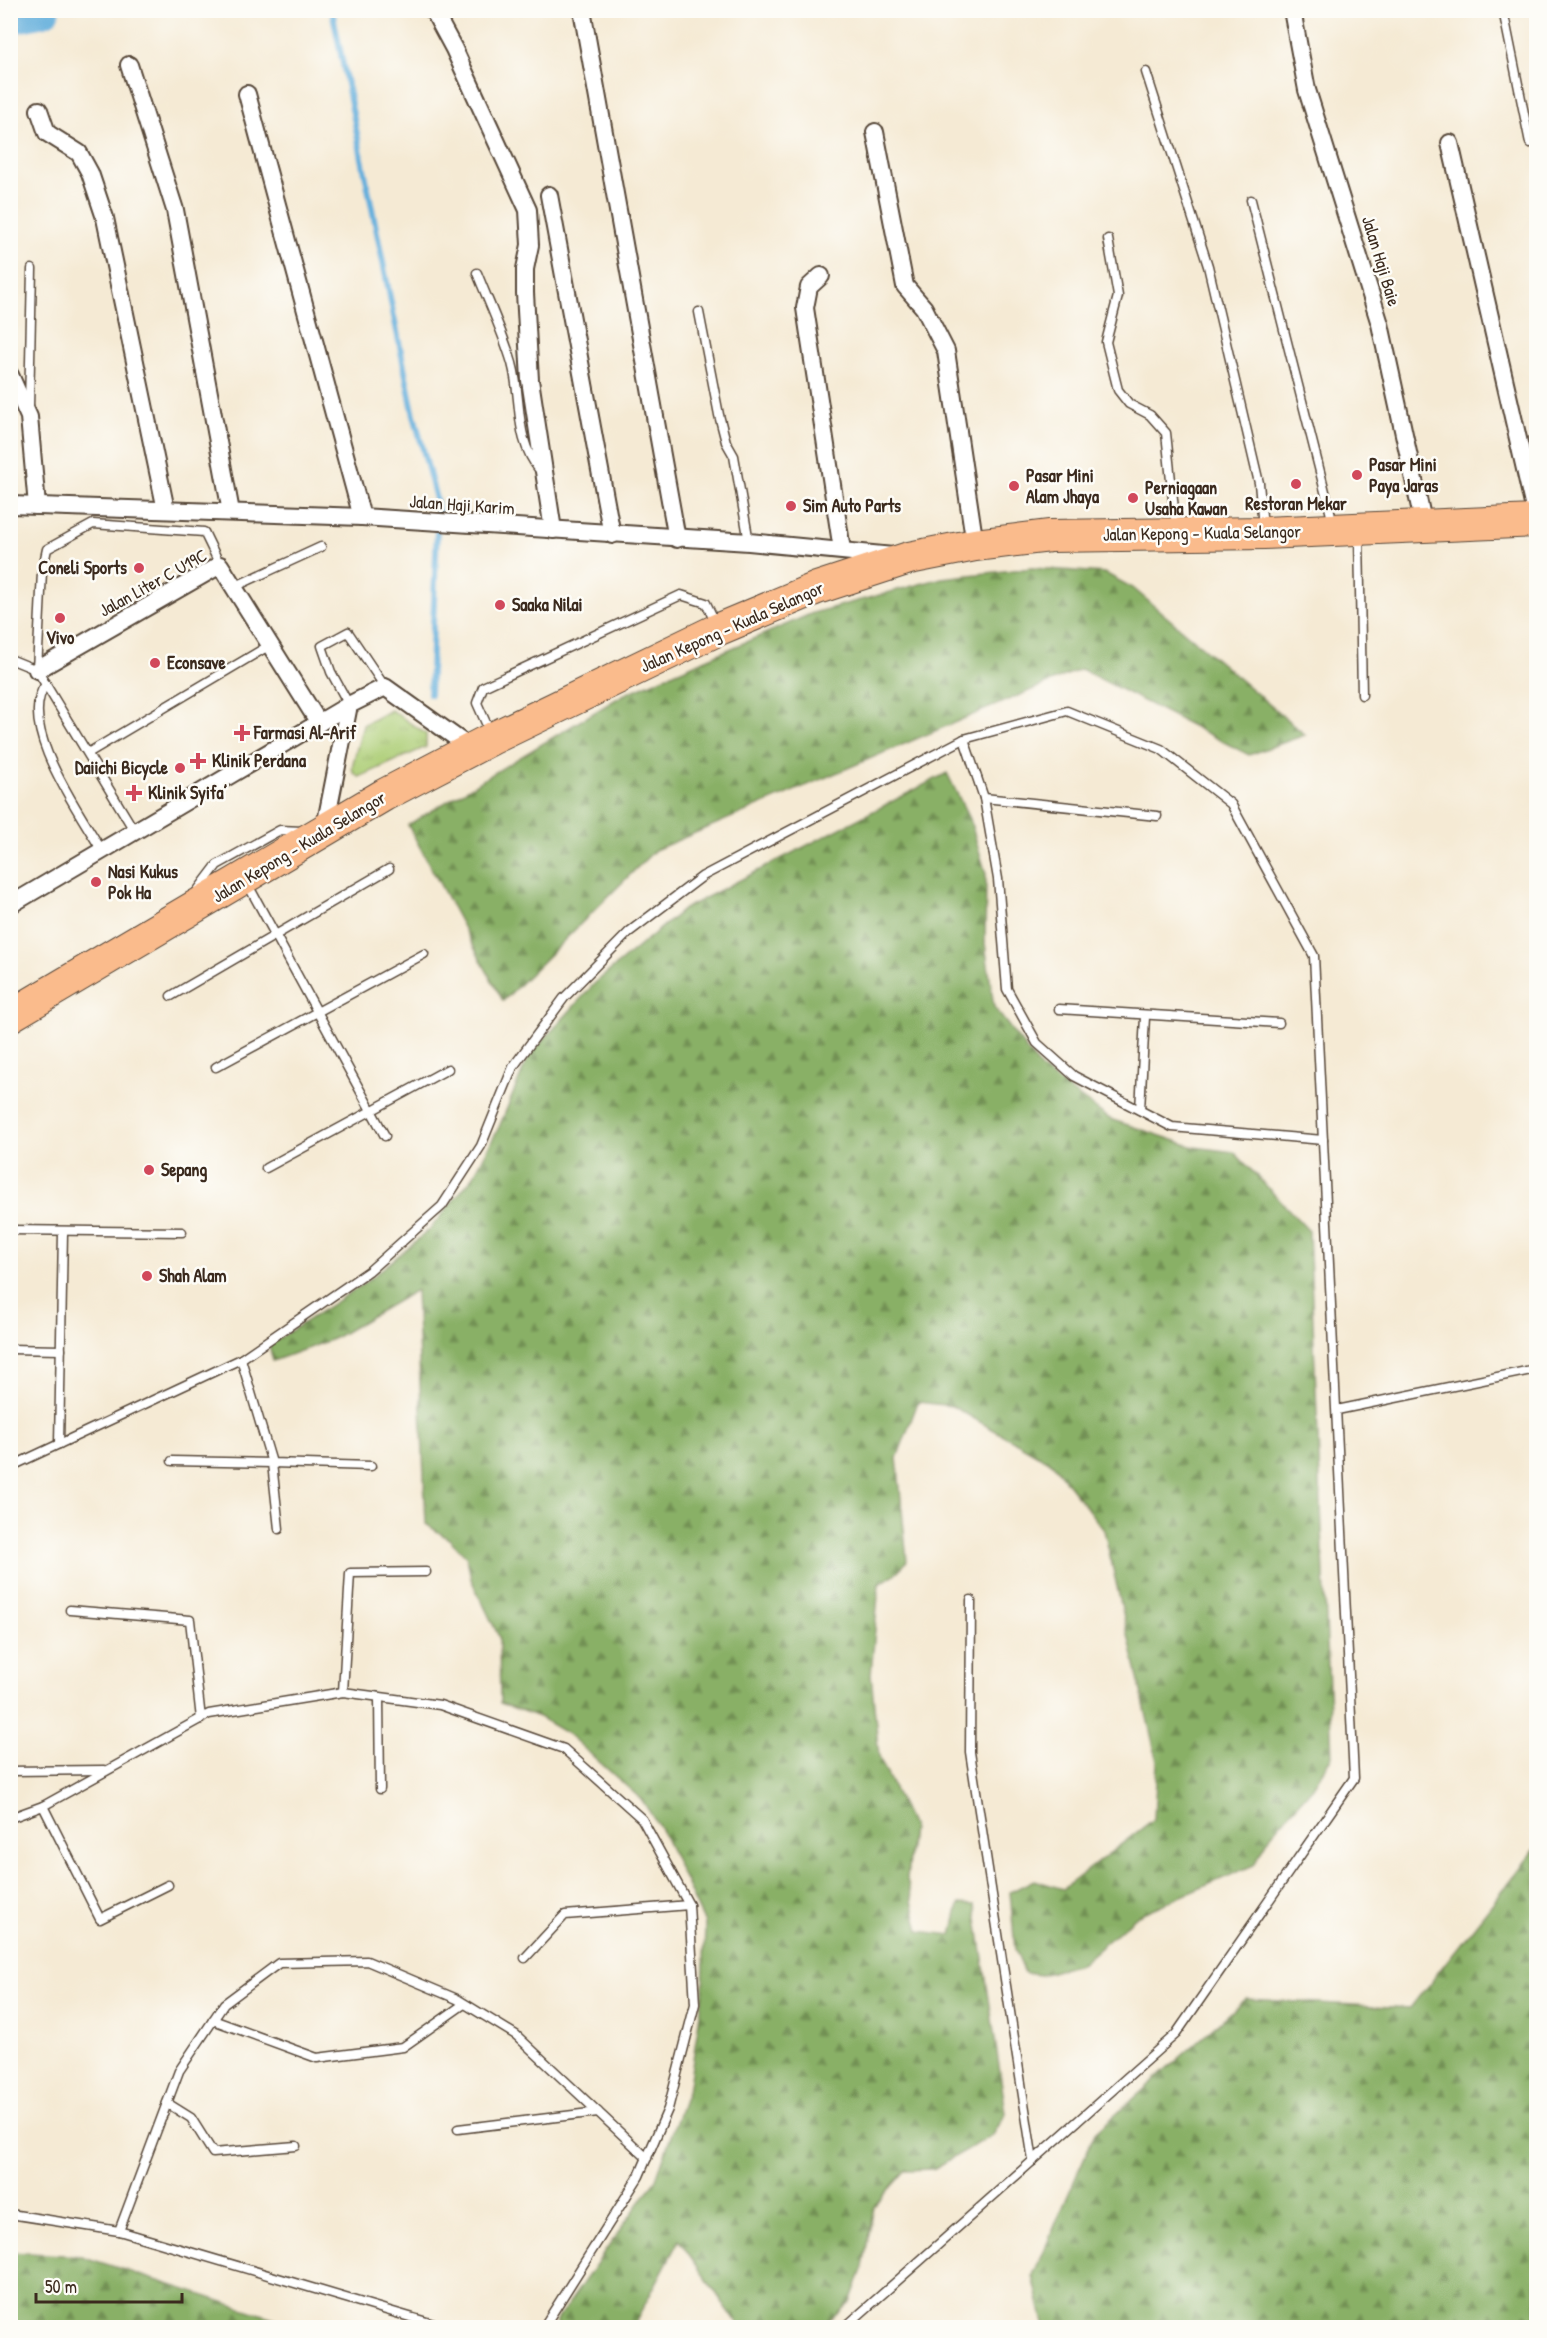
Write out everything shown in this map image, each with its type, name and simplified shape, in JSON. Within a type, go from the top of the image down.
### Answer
[{"type":"highway","name":"Jalan Kepong - Kuala Selangor","points":[[10,1016],[195,909],[384,795],[482,744],[718,629],[817,588],[909,558],[975,545],[1050,536],[1264,533],[1536,519]]},
{"type":"highway","points":[[10,1003],[47,994]]},
{"type":"street","points":[[433,10],[454,50],[528,210],[530,244],[525,269],[525,293],[530,380],[553,531]]},
{"type":"street","points":[[582,10],[678,539]]},
{"type":"street","name":"Jalan Haji Baie","points":[[1292,10],[1307,90],[1380,324],[1424,526]]},
{"type":"street","points":[[129,64],[174,210],[231,512]]},
{"type":"street","points":[[247,94],[362,517]]},
{"type":"street","points":[[39,110],[47,133],[79,153],[90,173],[105,218],[166,510]]},
{"type":"street","points":[[875,132],[905,286],[924,308],[946,351],[975,545]]},
{"type":"street","points":[[1450,143],[1536,519]]},
{"type":"street","points":[[549,195],[612,535]]},
{"type":"street","points":[[821,276],[809,287],[805,308],[842,550]]},
{"type":"street","points":[[10,375],[29,417],[37,506]]},
{"type":"street","name":"Jalan Haji Karim","points":[[10,505],[362,517],[612,535],[748,542],[909,558]]},
{"type":"street","name":"Jalan Liter C U19C","points":[[41,677],[220,565],[320,723]]},
{"type":"street","points":[[10,905],[349,705],[385,687],[482,744]]},
{"type":"street","points":[[324,832],[349,705]]},
{"type":"lane","points":[[1503,10],[1530,143]]},
{"type":"lane","points":[[1146,72],[1208,266],[1259,483],[1264,533]]},
{"type":"lane","points":[[1251,200],[1347,529],[1362,695]]},
{"type":"lane","points":[[1108,239],[1118,296],[1106,342],[1118,390],[1129,404],[1150,415],[1166,433],[1177,534]]},
{"type":"lane","points":[[29,417],[33,269]]},
{"type":"lane","points":[[477,273],[512,363],[519,397],[521,432],[528,456],[544,474]]},
{"type":"lane","points":[[699,312],[719,415],[734,456],[748,542]]},
{"type":"lane","points":[[102,851],[47,753],[37,723],[41,677],[42,572],[47,549],[93,524],[204,532],[220,565]]},
{"type":"lane","points":[[234,587],[321,547]]},
{"type":"lane","points":[[482,744],[477,703],[483,687],[681,595],[706,603],[718,629]]},
{"type":"lane","points":[[349,705],[322,646],[348,632],[385,687]]},
{"type":"lane","points":[[88,753],[270,645]]},
{"type":"lane","points":[[10,659],[41,677],[135,832]]},
{"type":"lane","points":[[10,1467],[241,1359],[369,1271],[442,1206],[481,1146],[513,1067],[564,998],[629,932],[703,876],[964,739],[1067,711],[1161,749],[1231,804],[1314,956],[1354,1778],[1176,2034],[844,2328]]},
{"type":"lane","points":[[964,739],[984,798],[998,879],[1007,989],[1037,1043],[1074,1076],[1172,1127],[1323,1140]]},
{"type":"lane","points":[[984,798],[1157,816]]},
{"type":"lane","points":[[195,909],[195,890],[217,865],[280,830],[324,832]]},
{"type":"lane","points":[[171,996],[389,869]]},
{"type":"lane","points":[[245,879],[385,1136]]},
{"type":"lane","points":[[216,1067],[424,954]]},
{"type":"lane","points":[[1059,1009],[1145,1017],[1279,1023]]},
{"type":"lane","points":[[1140,1110],[1145,1017]]},
{"type":"lane","points":[[266,1168],[448,1069]]},
{"type":"lane","points":[[10,1230],[182,1232]]},
{"type":"lane","points":[[59,1444],[63,1232]]},
{"type":"lane","points":[[10,1349],[61,1350]]},
{"type":"lane","points":[[241,1359],[272,1463],[279,1529]]},
{"type":"lane","points":[[1337,1410],[1536,1369]]},
{"type":"lane","points":[[172,1461],[371,1466]]},
{"type":"lane","points":[[343,1692],[350,1573],[426,1572]]},
{"type":"lane","points":[[971,1600],[970,1752],[1033,2160]]},
{"type":"lane","points":[[70,1610],[190,1620],[201,1719]]},
{"type":"lane","points":[[10,1818],[43,1806],[209,1714],[343,1692],[440,1705],[564,1749],[642,1819],[689,1905],[695,2004],[668,2109],[639,2176],[543,2328]]},
{"type":"lane","points":[[379,1697],[380,1789]]},
{"type":"lane","points":[[10,1771],[108,1770]]},
{"type":"lane","points":[[43,1806],[100,1918],[168,1885]]},
{"type":"lane","points":[[525,1958],[565,1915],[689,1905]]},
{"type":"lane","points":[[119,2231],[179,2072],[224,2004],[279,1963],[367,1961],[464,2004],[516,2035],[647,2158]]},
{"type":"lane","points":[[213,2020],[317,2058],[404,2047],[464,2004]]},
{"type":"lane","points":[[167,2103],[191,2118],[213,2153],[296,2146]]},
{"type":"lane","points":[[458,2129],[598,2112]]},
{"type":"lane","points":[[10,2214],[119,2231],[447,2328]]},
{"type":"green space","points":[[1032,568],[1105,573],[1133,588],[1305,735],[1249,755],[1081,669],[655,850],[503,1001],[408,825],[623,695],[813,613],[942,578]]},
{"type":"green space","points":[[391,710],[426,734],[426,747],[359,777],[353,772],[352,767],[363,725]]},
{"type":"green space","points":[[947,773],[970,820],[986,874],[985,943],[994,1007],[1042,1070],[1110,1119],[1194,1147],[1234,1152],[1309,1231],[1332,1756],[1313,1787],[1273,1832],[1254,1865],[1138,1915],[1082,1963],[1041,1975],[1025,1973],[1015,1950],[1010,1892],[1034,1880],[1063,1889],[1154,1819],[1157,1761],[1104,1530],[1052,1463],[952,1406],[918,1402],[897,1458],[907,1561],[898,1572],[879,1584],[871,1674],[879,1757],[912,1827],[907,1879],[919,1931],[952,1935],[959,1904],[975,1905],[1006,2113],[993,2135],[933,2169],[906,2170],[874,2206],[863,2267],[850,2302],[827,2323],[809,2328],[739,2326],[679,2240],[633,2327],[557,2327],[557,2320],[656,2179],[689,2085],[703,1994],[705,1924],[663,1833],[642,1800],[568,1734],[539,1717],[500,1703],[499,1637],[471,1579],[467,1557],[449,1539],[426,1524],[416,1290],[333,1339],[273,1361],[269,1345],[365,1283],[429,1230],[473,1177],[499,1127],[529,1056],[595,983],[684,909]]},
{"type":"green space","points":[[1536,1848],[1536,2327],[1045,2327],[1033,2276],[1095,2133],[1246,1999],[1410,2008]]},
{"type":"green space","points":[[10,2252],[81,2256],[301,2327],[11,2327]]},
{"type":"waterway","points":[[10,17],[43,10]]},
{"type":"waterway","points":[[332,10],[413,411],[438,507],[430,694]]},
{"type":"place","name":"Pasar Mini Paya Jaras","points":[[1357,475]]},
{"type":"place","name":"Restoran Mekar","points":[[1296,484]]},
{"type":"place","name":"Pasar Mini Alam Jhaya","points":[[1014,486]]},
{"type":"place","name":"Perniagaan Usaha Kawan","points":[[1133,498]]},
{"type":"place","name":"Sim Auto Parts","points":[[791,506]]},
{"type":"place","name":"Coneli Sports","points":[[139,568]]},
{"type":"place","name":"Saaka Nilai","points":[[500,605]]},
{"type":"place","name":"Vivo","points":[[60,618]]},
{"type":"place","name":"Econsave","points":[[155,663]]},
{"type":"place","name":"Farmasi Al-Arif","points":[[242,733]]},
{"type":"place","name":"Klinik Perdana","points":[[198,761]]},
{"type":"place","name":"Daiichi Bicycle","points":[[180,768]]},
{"type":"place","name":"Klinik Syifa’","points":[[134,793]]},
{"type":"place","name":"Nasi Kukus Pok Ha","points":[[96,882]]},
{"type":"place","name":"Sepang","points":[[149,1170]]},
{"type":"place","name":"Shah Alam","points":[[147,1276]]}]
